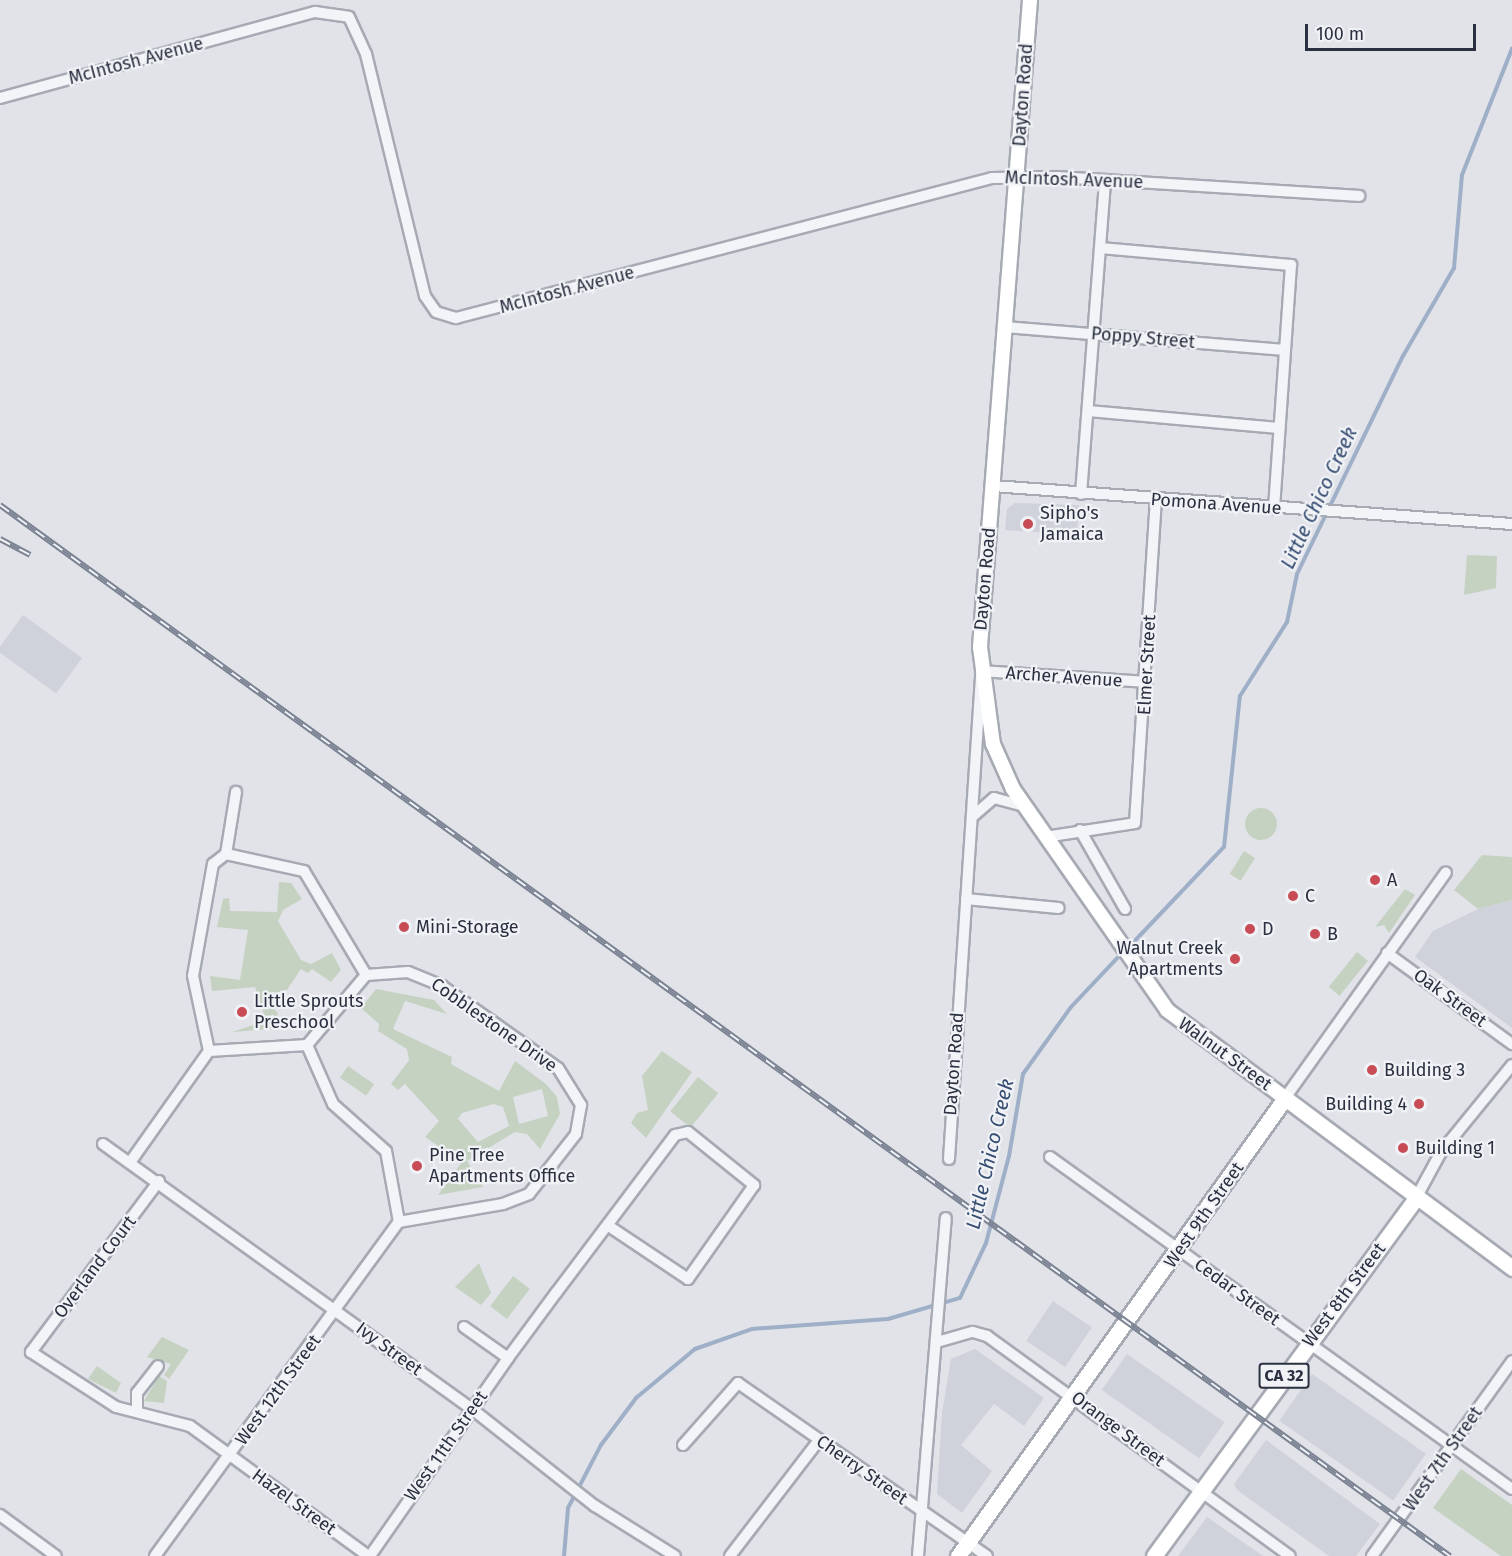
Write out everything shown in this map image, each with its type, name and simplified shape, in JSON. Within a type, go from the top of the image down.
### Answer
[{"type":"main road","name":"Walnut Street","points":[[1285,1098],[1512,1269]]},
{"type":"main road","name":"West 9th Street","points":[[958,1556],[1180,1251],[1285,1098]]},
{"type":"main road","name":"West 8th Street","points":[[1154,1556],[1199,1490],[1416,1198]]},
{"type":"street","name":"Dayton Road","points":[[949,1159],[1004,327],[1030,0]]},
{"type":"street","name":"McIntosh Avenue","points":[[0,98],[315,12],[349,17],[366,54],[425,296],[436,312],[456,318],[970,183],[1017,176],[1359,196]]},
{"type":"street","points":[[1082,494],[1105,180]]},
{"type":"street","points":[[1100,248],[1291,265],[1283,350],[1274,508]]},
{"type":"street","name":"Poppy Street","points":[[1004,327],[1283,350]]},
{"type":"street","points":[[1088,411],[1279,428]]},
{"type":"street","name":"Pomona Avenue","points":[[993,486],[1155,501],[1512,524]]},
{"type":"street","name":"Elmer Street","points":[[1080,830],[1131,827],[1147,682],[1155,501]]},
{"type":"street","name":"Archer Avenue","points":[[981,671],[1147,682]]},
{"type":"street","name":"Walnut Street","points":[[981,671],[993,744],[1024,807],[1141,976],[1189,1030],[1285,1098]]},
{"type":"street","points":[[130,1161],[209,1051],[195,993],[195,948],[206,885],[213,864],[226,854],[236,792]]},
{"type":"street","points":[[972,818],[994,798],[1024,807]]},
{"type":"street","points":[[1045,837],[1080,830],[1125,909]]},
{"type":"street","points":[[209,1051],[307,1045],[366,975],[304,871],[226,854]]},
{"type":"street","name":"West 9th Street","points":[[1285,1098],[1446,872]]},
{"type":"street","points":[[966,899],[1059,908]]},
{"type":"street","name":"Oak Street","points":[[1387,953],[1512,1044]]},
{"type":"street","name":"Cobblestone Drive","points":[[366,975],[415,973],[442,986],[558,1068],[581,1105],[576,1134],[529,1194],[503,1204],[399,1222]]},
{"type":"street","points":[[307,1045],[328,1097],[386,1151],[399,1222]]},
{"type":"street","name":"West 8th Street","points":[[1416,1198],[1441,1152],[1512,1065]]},
{"type":"street","name":"West 11th Street","points":[[369,1556],[508,1358],[675,1135],[688,1132],[754,1185],[688,1279],[607,1226]]},
{"type":"street","name":"Ivy Street","points":[[102,1144],[159,1181],[472,1409],[555,1477],[595,1506],[675,1556]]},
{"type":"street","name":"Cedar Street","points":[[1050,1156],[1512,1489]]},
{"type":"street","name":"Overland Court","points":[[31,1352],[159,1181]]},
{"type":"street","points":[[918,1556],[924,1511],[946,1218]]},
{"type":"street","name":"West 12th Street","points":[[155,1556],[399,1222]]},
{"type":"street","points":[[464,1328],[508,1358]]},
{"type":"street","name":"Orange Street","points":[[937,1342],[973,1332],[987,1336],[1074,1396],[1290,1556]]},
{"type":"street","name":"Hazel Street","points":[[31,1352],[93,1395],[137,1412],[176,1419],[230,1455],[369,1556]]},
{"type":"street","name":"West 7th Street","points":[[1372,1556],[1512,1361]]},
{"type":"street","points":[[137,1412],[137,1393],[158,1366]]},
{"type":"street","name":"Cherry Street","points":[[683,1445],[738,1383],[987,1556]]},
{"type":"street","points":[[730,1556],[819,1440]]},
{"type":"street","points":[[0,1515],[57,1556]]},
{"type":"shaded area","points":[[1015,503],[1079,505],[1077,535],[1005,530],[1007,509]]},
{"type":"shaded area","points":[[23,615],[82,658],[56,694],[0,653],[0,647]]},
{"type":"shaded area","points":[[1512,900],[1512,1028],[1415,957],[1433,931],[1478,909]]},
{"type":"shaded area","points":[[1053,1301],[1092,1327],[1065,1367],[1026,1341]]},
{"type":"shaded area","points":[[975,1349],[1044,1398],[1024,1426],[994,1404],[961,1445],[992,1471],[962,1513],[937,1494],[942,1413],[951,1359]]},
{"type":"shaded area","points":[[1127,1354],[1224,1422],[1199,1458],[1102,1390]]},
{"type":"shaded area","points":[[1312,1374],[1426,1454],[1393,1500],[1279,1421]]},
{"type":"shaded area","points":[[1266,1440],[1380,1524],[1356,1556],[1329,1556],[1237,1490],[1234,1484]]},
{"type":"shaded area","points":[[1207,1517],[1263,1556],[1178,1556]]},
{"type":"green space","points":[[1467,555],[1497,556],[1496,588],[1464,595]]},
{"type":"green space","points":[[1261,808],[1272,813],[1277,824],[1272,835],[1261,840],[1250,835],[1245,824],[1250,813]]},
{"type":"green space","points":[[1244,851],[1255,858],[1241,881],[1230,874]]},
{"type":"green space","points":[[1482,855],[1512,857],[1512,900],[1478,909],[1454,890]]},
{"type":"green space","points":[[279,882],[291,883],[302,899],[283,910],[278,921],[301,960],[311,964],[332,953],[341,970],[331,982],[312,969],[308,973],[301,969],[274,1009],[278,1013],[272,1029],[232,1032],[266,1021],[255,987],[212,991],[210,976],[240,980],[248,930],[217,927],[223,899],[229,898],[230,911],[277,912]]},
{"type":"green space","points":[[1405,889],[1415,895],[1389,933],[1384,925],[1375,927]]},
{"type":"green space","points":[[1357,952],[1368,961],[1340,996],[1329,987]]},
{"type":"green space","points":[[376,989],[434,1000],[447,1014],[405,1001],[393,1029],[452,1057],[451,1064],[499,1091],[515,1061],[546,1084],[557,1097],[560,1114],[540,1149],[527,1134],[515,1132],[467,1161],[483,1187],[438,1195],[462,1162],[425,1137],[439,1121],[405,1084],[398,1090],[391,1084],[409,1060],[407,1049],[378,1031],[379,1024],[361,1008]],"holes":[[[542,1089],[548,1116],[519,1124],[513,1097]],[[494,1104],[503,1107],[509,1126],[478,1142],[458,1119],[462,1113]]]},
{"type":"green space","points":[[662,1051],[692,1072],[646,1138],[631,1123],[637,1113],[648,1110],[642,1076]]},
{"type":"green space","points":[[348,1066],[374,1084],[366,1096],[340,1077]]},
{"type":"green space","points":[[698,1077],[718,1093],[691,1128],[670,1111]]},
{"type":"green space","points":[[479,1263],[491,1293],[481,1305],[455,1287]]},
{"type":"green space","points":[[513,1276],[530,1289],[507,1319],[490,1306]]},
{"type":"green space","points":[[162,1337],[189,1350],[169,1379],[164,1375],[171,1364],[147,1357]]},
{"type":"green space","points":[[97,1366],[121,1383],[116,1393],[88,1379]]},
{"type":"green space","points":[[159,1376],[167,1381],[164,1403],[144,1401]]},
{"type":"green space","points":[[1461,1469],[1512,1505],[1512,1556],[1501,1556],[1433,1508]]},
{"type":"waterway","name":"Little Chico Creek","points":[[1128,948],[1224,847],[1240,696],[1287,622],[1297,574],[1403,356],[1454,268],[1462,175],[1512,49]]},
{"type":"waterway","name":"Little Chico Creek","points":[[564,1556],[568,1508],[601,1445],[636,1398],[695,1349],[752,1329],[888,1319],[960,1298],[986,1243],[1009,1156],[1023,1074],[1071,1007],[1122,953]]},
{"type":"railway","points":[[0,505],[1450,1556]]},
{"type":"railway","points":[[0,539],[30,555]]},
{"type":"place","name":"Sipho's Jamaica","points":[[1028,524]]},
{"type":"place","name":"A","points":[[1375,880]]},
{"type":"place","name":"C","points":[[1293,896]]},
{"type":"place","name":"Mini-Storage","points":[[404,927]]},
{"type":"place","name":"D","points":[[1250,929]]},
{"type":"place","name":"B","points":[[1315,934]]},
{"type":"place","name":"Walnut Creek Apartments","points":[[1235,959]]},
{"type":"place","name":"Little Sprouts Preschool","points":[[242,1012]]},
{"type":"place","name":"Building 3","points":[[1372,1070]]},
{"type":"place","name":"Building 4","points":[[1419,1104]]},
{"type":"place","name":"Building 1","points":[[1403,1148]]},
{"type":"place","name":"Pine Tree Apartments Office","points":[[417,1166]]}]
